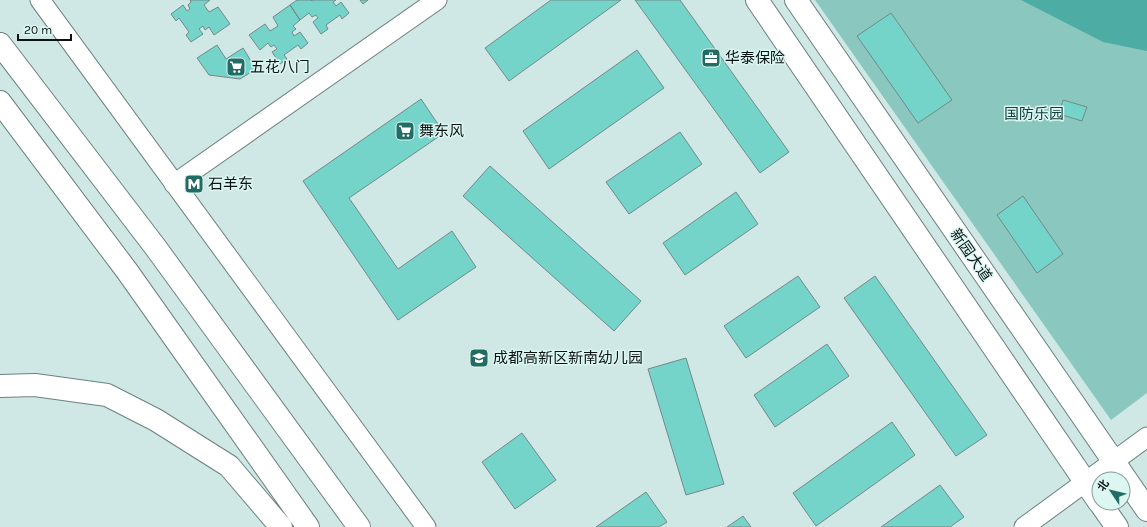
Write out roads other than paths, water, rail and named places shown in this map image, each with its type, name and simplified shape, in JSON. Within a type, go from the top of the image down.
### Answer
[{"type":"main road","points":[[757,0],[1091,490]]},
{"type":"main road","name":"新园大道","points":[[796,0],[1147,510]]},
{"type":"main road","points":[[0,44],[156,248],[359,527]]},
{"type":"main road","points":[[0,102],[127,271],[308,527]]},
{"type":"main road","points":[[0,386],[35,385],[107,396],[156,420],[229,466],[282,527]]},
{"type":"main road","points":[[1106,511],[1117,527]]},
{"type":"street","points":[[40,0],[426,527]]},
{"type":"street","points":[[174,184],[437,0]]},
{"type":"street","points":[[1024,527],[1147,437]]},
{"type":"water","points":[[1021,0],[1147,0],[1147,51],[1103,42]]},
{"type":"place","name":"华泰保险","points":[[711,58]]},
{"type":"place","name":"五花八门","points":[[236,67]]},
{"type":"place","name":"舞东风","points":[[405,131]]},
{"type":"place","name":"石羊东","points":[[194,184]]},
{"type":"place","name":"成都高新区新南幼儿园","points":[[479,358]]},
{"type":"park label","name":"国防乐园","points":[[1034,114]]}]
